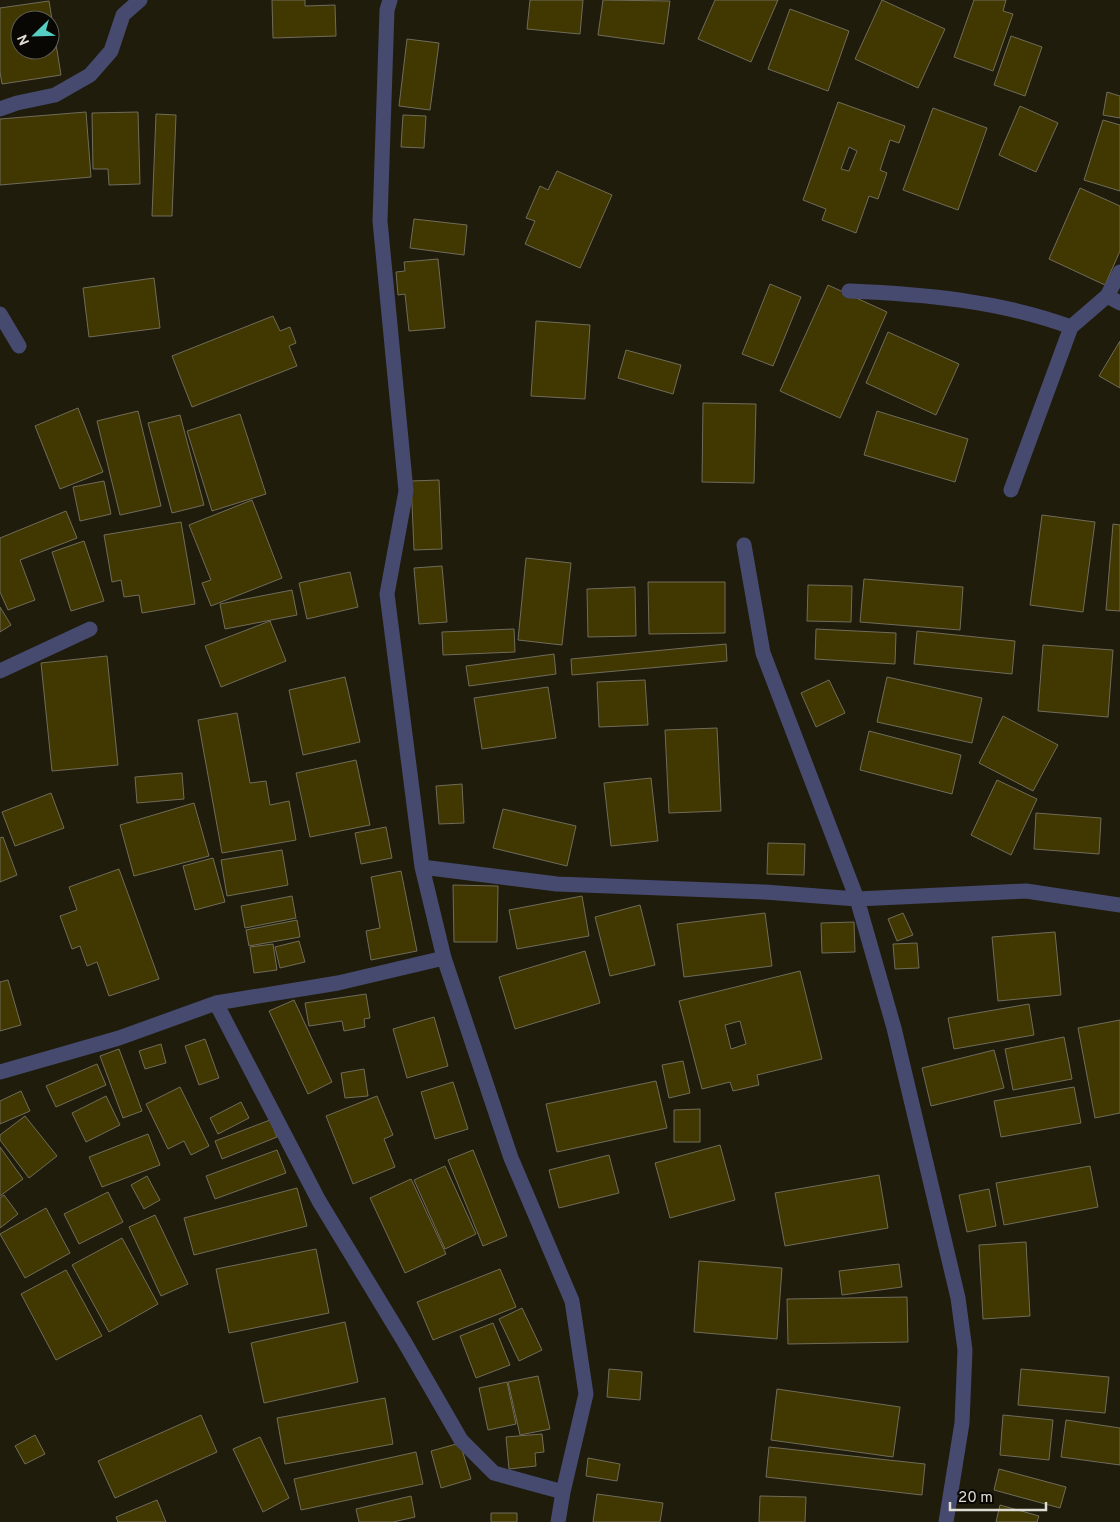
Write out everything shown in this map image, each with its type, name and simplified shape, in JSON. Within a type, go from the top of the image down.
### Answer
[{"type":"street","points":[[0,110],[55,95],[90,75],[111,51],[123,15],[140,0]]},
{"type":"street","points":[[390,0],[387,10],[380,221],[406,491],[387,594],[422,867],[444,958],[510,1158],[572,1301],[586,1394],[563,1492],[558,1522]]},
{"type":"street","points":[[1011,490],[1071,327],[1113,299],[1120,272]]},
{"type":"street","points":[[849,291],[892,293],[976,302],[1039,316],[1071,327]]},
{"type":"street","points":[[0,314],[19,346]]},
{"type":"street","points":[[744,545],[763,653],[857,899],[894,1028],[958,1298],[966,1350],[962,1423],[946,1522]]},
{"type":"street","points":[[0,671],[90,629]]},
{"type":"street","points":[[422,867],[557,884],[765,892],[857,899],[1026,891],[1120,905]]},
{"type":"street","points":[[0,1072],[119,1038],[216,1003],[338,984],[444,958]]},
{"type":"street","points":[[216,1003],[319,1201],[461,1440],[494,1473],[563,1492]]},
{"type":"building","points":[[272,0],[305,0],[305,6],[335,5],[336,36],[273,38]]},
{"type":"building","points":[[530,0],[583,0],[580,34],[527,29]]},
{"type":"building","points":[[603,0],[670,1],[664,44],[598,35]]},
{"type":"building","points":[[715,0],[778,0],[751,62],[698,39]]},
{"type":"building","points":[[882,0],[945,29],[918,88],[855,59]]},
{"type":"building","points":[[974,0],[1006,0],[1003,11],[1013,14],[993,71],[954,57]]},
{"type":"building","points":[[49,1],[50,10],[10,10],[10,60],[59,60],[61,75],[2,84],[0,72],[0,8]]},
{"type":"building","points":[[790,9],[849,31],[828,91],[768,69]]},
{"type":"building","points":[[1011,36],[1042,47],[1025,96],[994,85]]},
{"type":"building","points":[[407,39],[439,43],[430,110],[399,106]]},
{"type":"building","points":[[1107,92],[1120,96],[1120,118],[1103,115]]},
{"type":"building","points":[[838,102],[905,126],[899,143],[890,140],[880,170],[887,173],[878,199],[869,196],[856,233],[822,220],[826,209],[803,200]],"holes":[[[849,147],[857,151],[849,171],[841,169]]]},
{"type":"building","points":[[1020,106],[1058,123],[1036,172],[999,155]]},
{"type":"building","points":[[933,108],[987,128],[958,210],[903,190]]},
{"type":"building","points":[[86,112],[91,177],[0,185],[0,119]]},
{"type":"building","points":[[138,112],[140,184],[109,185],[108,169],[93,169],[92,113]]},
{"type":"building","points":[[156,114],[176,115],[172,216],[152,216]]},
{"type":"building","points":[[403,115],[426,116],[424,148],[401,147]]},
{"type":"building","points":[[1103,120],[1120,125],[1120,191],[1084,180]]},
{"type":"building","points":[[557,171],[612,195],[580,268],[525,244],[535,221],[526,218],[540,186],[548,190]]},
{"type":"building","points":[[1080,188],[1120,206],[1120,251],[1105,285],[1049,259]]},
{"type":"building","points":[[414,219],[467,225],[464,255],[410,248]]},
{"type":"building","points":[[438,259],[445,328],[409,331],[405,294],[398,295],[396,272],[405,271],[404,262]]},
{"type":"building","points":[[154,278],[160,328],[89,337],[83,288]]},
{"type":"building","points":[[770,284],[801,297],[773,366],[742,354]]},
{"type":"building","points":[[828,285],[887,312],[840,418],[780,391]]},
{"type":"building","points":[[273,316],[280,331],[290,327],[296,343],[289,346],[297,366],[192,407],[172,356]]},
{"type":"building","points":[[536,321],[590,325],[585,399],[531,396]]},
{"type":"building","points":[[888,332],[959,364],[936,415],[866,383]]},
{"type":"building","points":[[1120,341],[1120,388],[1099,376]]},
{"type":"building","points":[[626,350],[681,365],[673,394],[618,378]]},
{"type":"building","points":[[703,403],[756,404],[754,483],[702,482]]},
{"type":"building","points":[[78,408],[103,472],[60,489],[35,426]]},
{"type":"building","points":[[138,411],[161,506],[120,515],[97,421]]},
{"type":"building","points":[[877,411],[968,439],[955,482],[864,455]]},
{"type":"building","points":[[240,414],[266,494],[212,511],[187,431]]},
{"type":"building","points":[[180,415],[204,505],[172,513],[148,423]]},
{"type":"building","points":[[439,480],[442,549],[414,550],[411,481]]},
{"type":"building","points":[[104,481],[111,514],[80,521],[73,487]]},
{"type":"building","points":[[252,500],[282,578],[211,606],[202,583],[211,580],[189,525]]},
{"type":"building","points":[[66,511],[77,538],[20,560],[35,600],[8,610],[0,592],[0,538]]},
{"type":"building","points":[[1042,515],[1095,522],[1083,612],[1030,605]]},
{"type":"building","points":[[181,522],[195,604],[142,613],[139,595],[124,597],[121,580],[112,582],[104,535]]},
{"type":"building","points":[[1113,524],[1120,525],[1120,611],[1106,610]]},
{"type":"building","points":[[84,541],[104,601],[71,611],[52,552]]},
{"type":"building","points":[[526,558],[571,563],[562,645],[518,640]]},
{"type":"building","points":[[442,566],[447,622],[419,624],[414,568]]},
{"type":"building","points":[[350,572],[358,607],[307,619],[299,583]]},
{"type":"building","points":[[864,579],[963,587],[960,630],[860,622]]},
{"type":"building","points":[[648,582],[725,582],[725,633],[649,634]]},
{"type":"building","points":[[808,585],[852,586],[851,622],[807,621]]},
{"type":"building","points":[[635,587],[636,636],[588,637],[587,589]]},
{"type":"building","points":[[292,590],[297,615],[225,629],[220,604]]},
{"type":"building","points":[[0,607],[11,625],[0,632]]},
{"type":"building","points":[[270,621],[286,661],[221,687],[205,646]]},
{"type":"building","points":[[514,629],[515,652],[443,655],[442,632]]},
{"type":"building","points":[[816,629],[896,633],[895,664],[815,659]]},
{"type":"building","points":[[917,631],[1015,641],[1012,674],[914,664]]},
{"type":"building","points":[[726,644],[727,661],[572,675],[571,659]]},
{"type":"building","points":[[1043,645],[1113,650],[1108,717],[1038,711]]},
{"type":"building","points":[[554,654],[556,674],[469,686],[466,666]]},
{"type":"building","points":[[107,656],[118,765],[52,771],[41,663]]},
{"type":"building","points":[[345,677],[360,742],[303,755],[289,690]]},
{"type":"building","points":[[887,677],[982,698],[972,743],[877,722]]},
{"type":"building","points":[[645,680],[648,725],[599,727],[597,682]]},
{"type":"building","points":[[829,680],[845,713],[816,727],[801,693]]},
{"type":"building","points":[[548,687],[556,738],[482,749],[474,698]]},
{"type":"building","points":[[237,713],[250,783],[266,781],[270,805],[289,801],[296,840],[222,853],[198,720]]},
{"type":"building","points":[[1003,716],[1058,745],[1033,791],[979,763]]},
{"type":"building","points":[[717,728],[721,811],[669,813],[665,730]]},
{"type":"building","points":[[869,731],[961,755],[952,794],[860,770]]},
{"type":"building","points":[[356,760],[370,825],[310,837],[296,773]]},
{"type":"building","points":[[182,773],[184,799],[137,803],[135,777]]},
{"type":"building","points":[[651,778],[658,841],[611,846],[604,783]]},
{"type":"building","points":[[997,780],[1037,799],[1011,855],[971,835]]},
{"type":"building","points":[[462,784],[464,823],[439,824],[436,786]]},
{"type":"building","points":[[51,793],[64,828],[15,846],[2,812]]},
{"type":"building","points":[[194,803],[209,856],[134,876],[120,825]]},
{"type":"building","points":[[503,809],[576,826],[567,866],[493,848]]},
{"type":"building","points":[[1036,813],[1101,818],[1099,854],[1034,849]]},
{"type":"building","points":[[386,827],[392,858],[361,864],[355,833]]},
{"type":"building","points":[[3,837],[17,875],[0,882],[0,838]]},
{"type":"building","points":[[768,843],[805,844],[804,875],[767,874]]},
{"type":"building","points":[[282,850],[288,885],[227,896],[221,860]]},
{"type":"building","points":[[213,858],[225,902],[195,910],[183,866]]},
{"type":"building","points":[[119,869],[159,979],[109,996],[97,962],[87,966],[80,946],[72,949],[60,916],[77,910],[69,887]]},
{"type":"building","points":[[401,871],[417,951],[371,960],[366,931],[380,928],[371,877]]},
{"type":"building","points":[[453,885],[498,886],[497,942],[454,942]]},
{"type":"building","points":[[292,896],[296,918],[245,928],[241,906]]},
{"type":"building","points":[[582,896],[589,936],[517,949],[509,910]]},
{"type":"building","points":[[640,905],[655,965],[610,976],[595,917]]},
{"type":"building","points":[[765,913],[772,966],[684,977],[677,924]]},
{"type":"building","points":[[903,913],[913,935],[897,941],[888,919]]},
{"type":"building","points":[[297,920],[300,937],[249,946],[246,930]]},
{"type":"building","points":[[854,922],[855,952],[822,953],[821,923]]},
{"type":"building","points":[[1055,932],[1061,995],[998,1001],[992,937]]},
{"type":"building","points":[[299,941],[305,962],[280,968],[275,947]]},
{"type":"building","points":[[917,943],[919,968],[895,969],[893,944]]},
{"type":"building","points":[[273,944],[277,970],[254,973],[250,947]]},
{"type":"building","points":[[585,951],[600,1003],[515,1029],[499,977]]},
{"type":"building","points":[[800,971],[822,1059],[757,1075],[759,1085],[733,1091],[730,1082],[702,1089],[679,1001]],"holes":[[[740,1021],[746,1044],[731,1049],[725,1025]]]},
{"type":"building","points":[[8,980],[21,1025],[0,1031],[0,982]]},
{"type":"building","points":[[366,994],[370,1018],[364,1019],[365,1027],[344,1031],[342,1021],[309,1026],[305,1003]]},
{"type":"building","points":[[294,1000],[332,1082],[308,1094],[269,1011]]},
{"type":"building","points":[[1029,1004],[1034,1035],[954,1049],[948,1018]]},
{"type":"building","points":[[434,1017],[448,1066],[407,1078],[393,1029]]},
{"type":"building","points":[[1120,1020],[1120,1113],[1095,1118],[1078,1028]]},
{"type":"building","points":[[1064,1037],[1072,1079],[1013,1090],[1005,1049]]},
{"type":"building","points":[[205,1039],[219,1078],[199,1085],[185,1046]]},
{"type":"building","points":[[161,1044],[166,1063],[145,1069],[139,1051]]},
{"type":"building","points":[[119,1049],[142,1111],[123,1118],[100,1056]]},
{"type":"building","points":[[994,1050],[1004,1088],[931,1106],[922,1068]]},
{"type":"building","points":[[683,1061],[690,1093],[669,1098],[662,1065]]},
{"type":"building","points":[[97,1064],[106,1085],[56,1107],[46,1086]]},
{"type":"building","points":[[364,1069],[368,1096],[345,1098],[341,1073]]},
{"type":"building","points":[[656,1081],[667,1128],[557,1152],[546,1104]]},
{"type":"building","points":[[453,1082],[468,1129],[435,1139],[421,1092]]},
{"type":"building","points":[[180,1087],[209,1146],[191,1155],[184,1141],[168,1149],[146,1104]]},
{"type":"building","points":[[1074,1087],[1081,1123],[1001,1137],[994,1101]]},
{"type":"building","points":[[21,1091],[30,1111],[0,1124],[0,1101]]},
{"type":"building","points":[[106,1096],[120,1125],[86,1142],[72,1113]]},
{"type":"building","points":[[377,1096],[393,1135],[384,1139],[395,1167],[353,1184],[326,1116]]},
{"type":"building","points":[[241,1102],[249,1118],[218,1134],[210,1118]]},
{"type":"building","points":[[700,1109],[700,1142],[674,1142],[674,1110]]},
{"type":"building","points":[[25,1116],[57,1156],[29,1178],[0,1140],[0,1135]]},
{"type":"building","points":[[270,1120],[277,1137],[222,1159],[215,1141]]},
{"type":"building","points":[[148,1134],[160,1165],[102,1187],[89,1157]]},
{"type":"building","points":[[720,1145],[735,1200],[670,1218],[655,1163]]},
{"type":"building","points":[[0,1147],[23,1179],[0,1196]]},
{"type":"building","points":[[277,1150],[286,1173],[215,1199],[206,1176]]},
{"type":"building","points":[[473,1150],[507,1236],[483,1246],[448,1160]]},
{"type":"building","points":[[609,1155],[619,1193],[559,1208],[549,1170]]},
{"type":"building","points":[[445,1166],[476,1234],[445,1249],[414,1180]]},
{"type":"building","points":[[1090,1166],[1098,1207],[1004,1225],[996,1183]]},
{"type":"building","points":[[879,1175],[888,1228],[785,1246],[775,1193]]},
{"type":"building","points":[[147,1176],[160,1200],[144,1209],[131,1185]]},
{"type":"building","points":[[411,1179],[446,1254],[405,1273],[370,1198]]},
{"type":"building","points":[[297,1188],[307,1226],[194,1255],[184,1218]]},
{"type":"building","points":[[989,1189],[996,1226],[967,1232],[959,1195]]},
{"type":"building","points":[[108,1192],[123,1222],[79,1244],[64,1214]]},
{"type":"building","points":[[4,1195],[18,1214],[0,1228],[0,1198]]},
{"type":"building","points":[[46,1208],[70,1253],[25,1278],[0,1234]]},
{"type":"building","points":[[155,1215],[188,1284],[161,1296],[129,1227]]},
{"type":"building","points":[[122,1238],[158,1304],[109,1332],[72,1265]]},
{"type":"building","points":[[1026,1242],[1030,1316],[983,1319],[979,1245]]},
{"type":"building","points":[[316,1249],[329,1313],[229,1333],[216,1269]]},
{"type":"building","points":[[699,1261],[782,1268],[777,1339],[694,1332]]},
{"type":"building","points":[[899,1264],[902,1287],[842,1295],[839,1271]]},
{"type":"building","points":[[500,1269],[516,1307],[433,1340],[417,1302]]},
{"type":"building","points":[[66,1270],[102,1336],[56,1360],[21,1294]]},
{"type":"building","points":[[907,1297],[908,1342],[788,1344],[787,1299]]},
{"type":"building","points":[[522,1308],[542,1350],[519,1361],[499,1319]]},
{"type":"building","points":[[345,1322],[358,1382],[264,1403],[251,1343]]},
{"type":"building","points":[[493,1323],[510,1365],[476,1378],[460,1336]]},
{"type":"building","points":[[609,1369],[642,1372],[640,1400],[607,1397]]},
{"type":"building","points":[[1021,1369],[1109,1377],[1105,1413],[1018,1405]]},
{"type":"building","points":[[538,1376],[550,1429],[520,1435],[508,1382]]},
{"type":"building","points":[[507,1382],[516,1424],[488,1430],[479,1388]]},
{"type":"building","points":[[777,1389],[900,1407],[893,1457],[771,1440]]},
{"type":"building","points":[[385,1398],[393,1444],[285,1464],[277,1418]]},
{"type":"building","points":[[201,1415],[217,1452],[115,1498],[98,1461]]},
{"type":"building","points":[[1003,1415],[1053,1420],[1049,1460],[1000,1455]]},
{"type":"building","points":[[1066,1420],[1120,1428],[1120,1465],[1061,1457]]},
{"type":"building","points":[[542,1434],[544,1452],[535,1453],[536,1466],[509,1469],[506,1437]]},
{"type":"building","points":[[35,1435],[45,1454],[25,1464],[15,1446]]},
{"type":"building","points":[[260,1437],[289,1498],[263,1512],[233,1449]]},
{"type":"building","points":[[460,1443],[471,1479],[441,1488],[431,1451]]},
{"type":"building","points":[[769,1447],[925,1464],[922,1495],[766,1477]]},
{"type":"building","points":[[416,1452],[423,1484],[301,1510],[294,1479]]},
{"type":"building","points":[[588,1458],[620,1464],[617,1481],[586,1476]]},
{"type":"building","points":[[999,1469],[1066,1487],[1060,1508],[994,1490]]},
{"type":"building","points":[[597,1494],[663,1503],[660,1522],[593,1522]]},
{"type":"building","points":[[411,1496],[415,1517],[393,1522],[359,1522],[356,1509]]},
{"type":"building","points":[[760,1496],[806,1497],[805,1522],[759,1522]]},
{"type":"building","points":[[157,1500],[166,1522],[118,1522],[116,1517]]},
{"type":"building","points":[[1000,1505],[1039,1516],[1037,1522],[996,1522]]},
{"type":"building","points":[[491,1513],[517,1513],[517,1522],[491,1522]]}]
